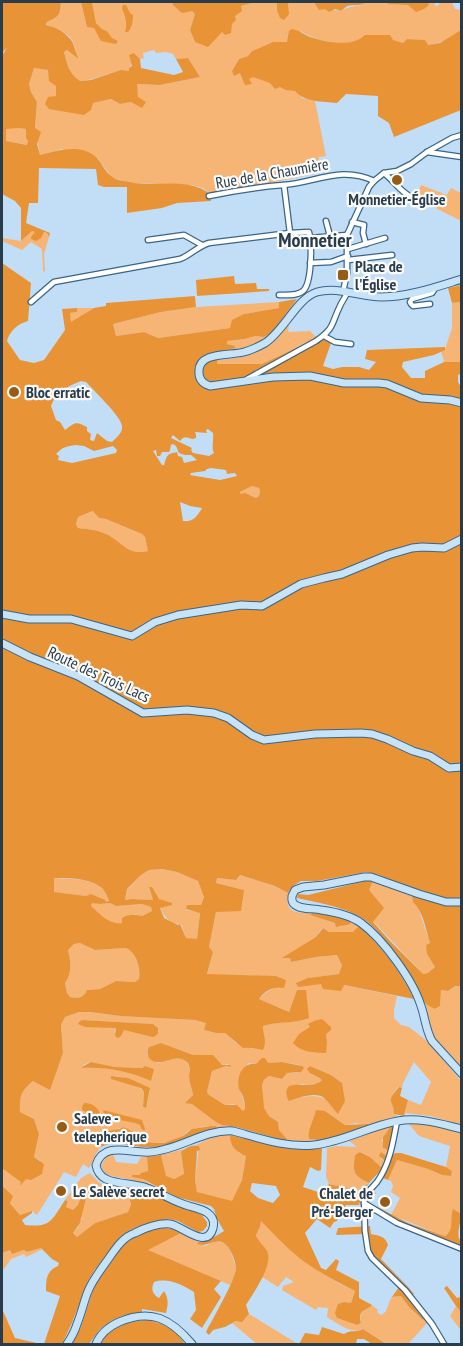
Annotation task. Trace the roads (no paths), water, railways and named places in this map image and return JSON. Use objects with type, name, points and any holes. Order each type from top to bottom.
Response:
[{"type":"street","points":[[242,382],[324,336],[335,322],[345,292],[348,258],[347,235],[374,181],[384,173],[397,171],[452,138],[462,135]]},
{"type":"street","points":[[427,152],[462,157]]},
{"type":"street","points":[[384,173],[406,195],[413,198]]},
{"type":"street","name":"Rue de la Chaumière","points":[[209,196],[338,174],[364,176],[374,181]]},
{"type":"street","points":[[284,185],[290,232]]},
{"type":"street","points":[[326,221],[330,236]]},
{"type":"street","points":[[352,222],[364,225],[363,233],[366,244]]},
{"type":"street","points":[[31,302],[54,282],[180,259],[202,245],[307,231],[310,238],[310,263],[305,290],[299,294],[279,295]]},
{"type":"street","points":[[148,240],[184,235],[202,245]]},
{"type":"street","points":[[310,238],[347,235]]},
{"type":"street","points":[[348,249],[385,238]]},
{"type":"street","points":[[310,263],[392,255]]},
{"type":"street","points":[[462,279],[405,295],[383,297],[345,292],[315,292],[305,299],[278,332],[262,344],[244,352],[210,357],[199,367],[200,378],[207,385],[216,386],[273,377],[310,376],[345,383],[379,382],[421,398],[462,403]]},
{"type":"street","points":[[430,304],[413,306],[410,302],[412,299],[432,293],[436,287]]},
{"type":"street","points":[[324,336],[334,342],[351,344]]},
{"type":"street","name":"Route des Trois Lacs","points":[[2,614],[28,619],[71,619],[132,636],[155,622],[178,615],[264,605],[301,584],[342,574],[387,555],[412,548],[444,548],[462,538]]},
{"type":"street","name":"Route des Trois Lacs","points":[[2,643],[78,676],[140,712],[187,710],[214,713],[228,718],[252,735],[266,740],[315,734],[368,733],[430,756],[450,768],[462,767]]},
{"type":"street","points":[[462,902],[446,902],[371,877],[303,887],[295,890],[292,896],[297,906],[345,915],[359,922],[373,935],[392,956],[414,989],[421,1005],[429,1037],[462,1074]]},
{"type":"street","points":[[67,1344],[76,1327],[92,1282],[115,1249],[127,1237],[162,1224],[175,1225],[200,1237],[209,1234],[213,1228],[213,1220],[205,1211],[136,1184],[103,1177],[96,1165],[104,1152],[112,1149],[139,1152],[162,1150],[211,1133],[226,1131],[289,1145],[315,1145],[397,1121],[416,1120],[462,1129]]},
{"type":"street","points":[[397,1121],[385,1168],[377,1182],[365,1194],[365,1231],[368,1251],[372,1258],[405,1290],[432,1324],[444,1344]]},
{"type":"street","points":[[364,1203],[393,1221],[462,1248]]},
{"type":"street","points":[[96,1344],[103,1332],[112,1325],[142,1316],[157,1317],[168,1322],[192,1344]]},
{"type":"place","name":"Monnetier-Église","points":[[397,180]]},
{"type":"place","name":"Place de l'Église","points":[[343,275]]},
{"type":"place","name":"Bloc erratic","points":[[14,392]]},
{"type":"place","name":"Saleve - telepherique","points":[[62,1127]]},
{"type":"place","name":"Le Salève secret","points":[[61,1191]]},
{"type":"place","name":"Chalet de Pré-Berger","points":[[385,1202]]},
{"type":"district","name":"Monnetier","points":[[315,240]]}]
